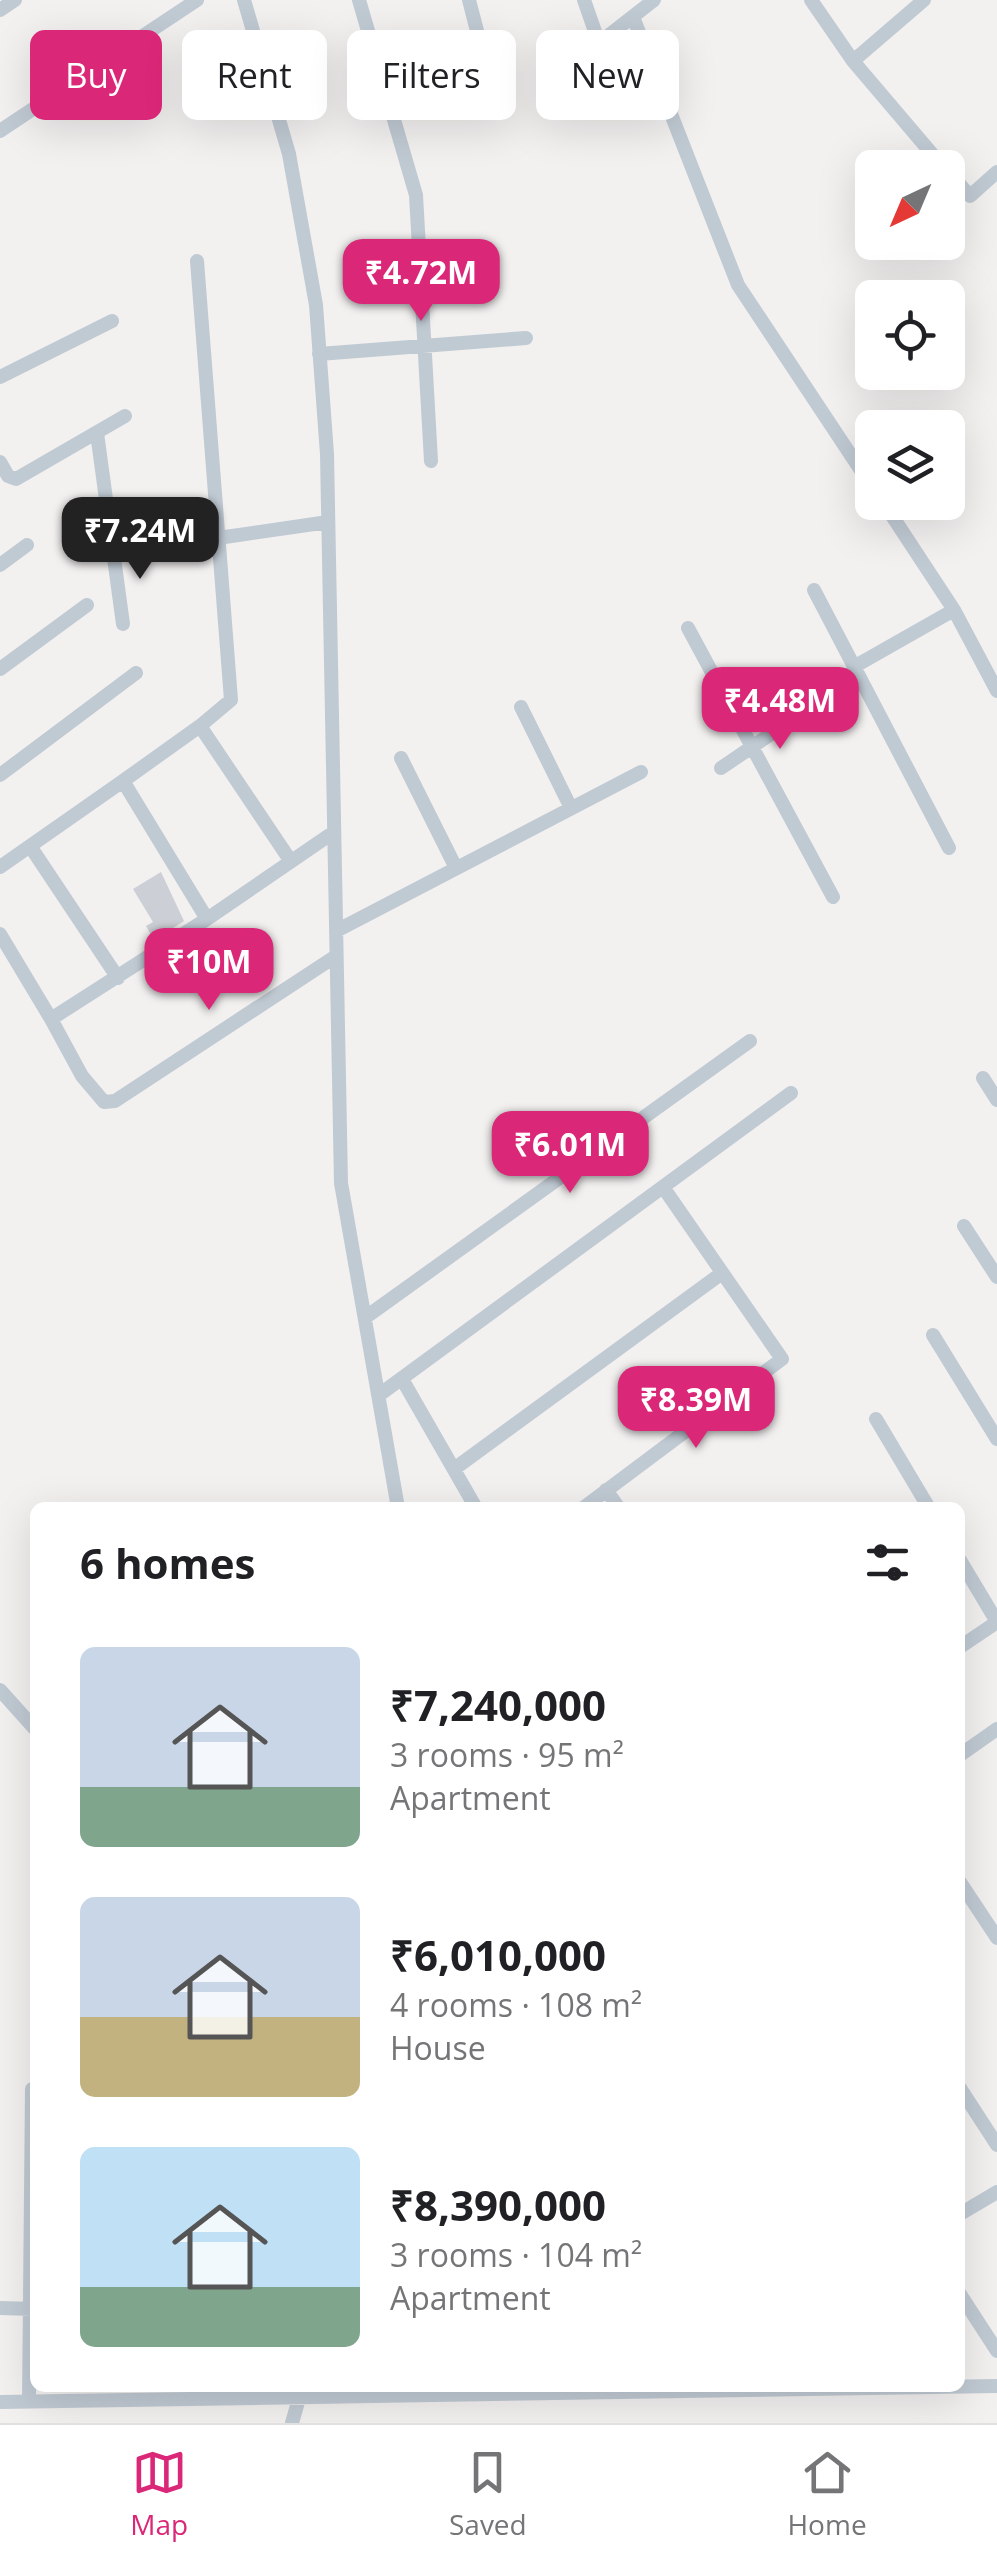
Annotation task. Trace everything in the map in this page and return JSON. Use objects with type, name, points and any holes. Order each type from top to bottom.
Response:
[{"type":"street","points":[[0,10],[15,0]]},
{"type":"street","points":[[0,131],[196,0]]},
{"type":"street","points":[[244,0],[289,154],[316,306],[328,522],[341,1183],[397,1502]]},
{"type":"street","points":[[359,0],[416,195],[431,461]]},
{"type":"street","points":[[469,0],[477,30]]},
{"type":"street","points":[[584,0],[599,43],[654,0]]},
{"type":"street","points":[[810,0],[853,61],[930,150]]},
{"type":"street","points":[[853,61],[924,0]]},
{"type":"street","points":[[633,16],[738,285],[855,461]]},
{"type":"street","points":[[965,190],[970,196],[997,172]]},
{"type":"street","points":[[0,866],[200,726],[231,700],[197,261]]},
{"type":"street","points":[[0,377],[112,320]]},
{"type":"street","points":[[320,354],[526,338]]},
{"type":"street","points":[[0,462],[8,476],[16,479],[124,416]]},
{"type":"street","points":[[97,433],[123,624]]},
{"type":"street","points":[[895,520],[954,610],[997,690]]},
{"type":"street","points":[[114,545],[218,538],[328,522]]},
{"type":"street","points":[[0,565],[27,544]]},
{"type":"street","points":[[814,590],[949,848]]},
{"type":"street","points":[[0,669],[86,605]]},
{"type":"street","points":[[721,768],[843,685],[855,668],[954,610]]},
{"type":"street","points":[[688,628],[833,897]]},
{"type":"street","points":[[0,775],[136,674]]},
{"type":"street","points":[[520,707],[571,808]]},
{"type":"street","points":[[200,726],[290,860]]},
{"type":"street","points":[[402,758],[456,868]]},
{"type":"street","points":[[336,931],[641,772]]},
{"type":"street","points":[[123,780],[207,918]]},
{"type":"street","points":[[51,1019],[334,832]]},
{"type":"street","points":[[30,846],[118,978]]},
{"type":"street","points":[[0,934],[96,1096],[104,1102],[115,1101],[336,956]]},
{"type":"street","points":[[366,1316],[750,1041]]},
{"type":"street","points":[[983,1078],[997,1100]]},
{"type":"street","points":[[379,1395],[791,1093]]},
{"type":"street","points":[[591,1502],[782,1359],[663,1187]]},
{"type":"street","points":[[964,1226],[997,1277]]},
{"type":"street","points":[[454,1468],[722,1274]]},
{"type":"street","points":[[933,1335],[997,1439]]},
{"type":"street","points":[[402,1379],[473,1502]]},
{"type":"street","points":[[876,1419],[925,1502]]},
{"type":"street","points":[[606,1490],[615,1502]]},
{"type":"street","points":[[965,1568],[997,1622],[965,1644]]},
{"type":"street","points":[[0,1690],[30,1723]]},
{"type":"street","points":[[965,1751],[997,1729]]},
{"type":"street","points":[[965,1890],[997,1938]]},
{"type":"street","points":[[965,2096],[997,2144]]},
{"type":"street","points":[[965,2211],[997,2192]]},
{"type":"street","points":[[965,2302],[997,2351]]},
{"type":"street","points":[[0,2308],[30,2309]]},
{"type":"street","points":[[28,2402],[30,2356]]},
{"type":"street","points":[[965,2387],[997,2386]]},
{"type":"street","points":[[0,2402],[302,2392],[292,2423]]},
{"type":"building","points":[[161,872],[184,921],[154,940],[146,926],[153,922],[133,889]]}]
